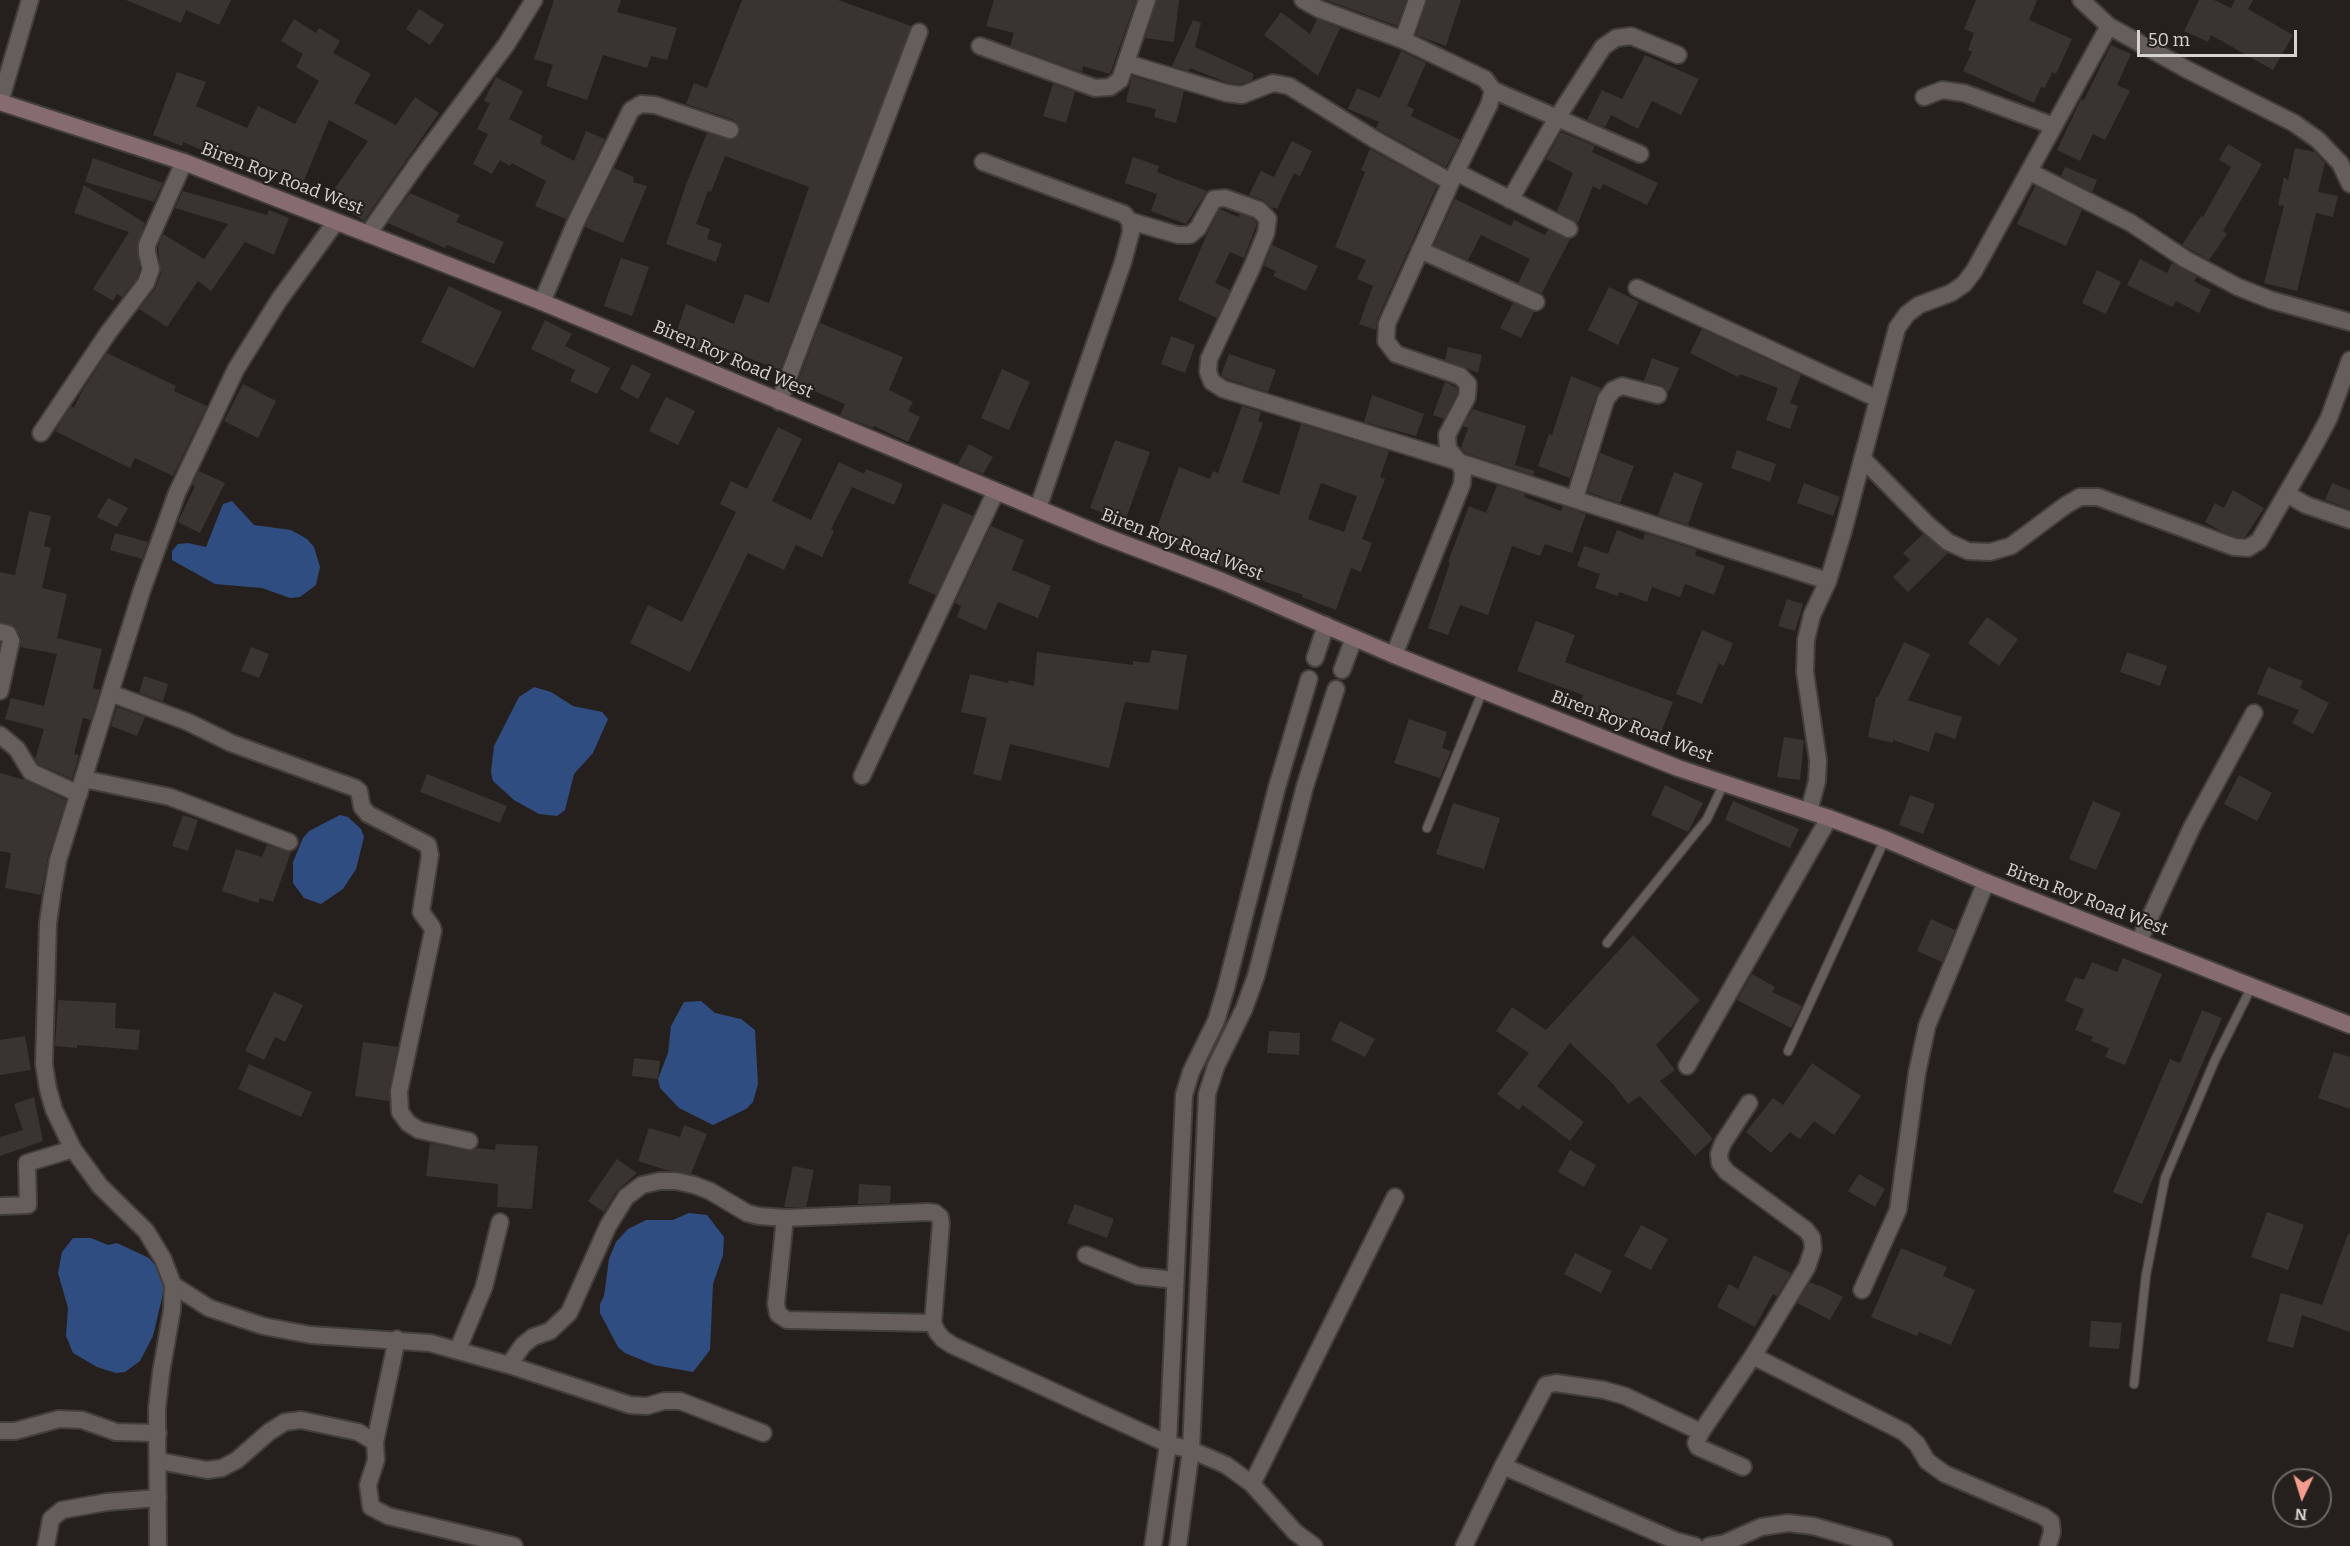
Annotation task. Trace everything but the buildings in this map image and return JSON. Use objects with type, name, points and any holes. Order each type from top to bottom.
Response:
[{"type":"main road","name":"Biren Roy Road West","points":[[0,102],[184,162],[335,223],[542,302],[1104,536],[1222,581],[1394,655],[1678,768],[1809,811],[1885,839],[1986,882],[2350,1025]]},
{"type":"street","points":[[0,102],[30,0]]},
{"type":"street","points":[[368,234],[506,45],[534,0]]},
{"type":"street","points":[[980,46],[1095,88],[1110,87],[1119,80],[1147,0]]},
{"type":"street","points":[[1302,0],[1319,9],[1403,40],[1485,79],[1493,90],[1640,154]]},
{"type":"street","points":[[1403,40],[1417,0]]},
{"type":"street","points":[[2081,0],[2109,26],[2186,69],[2295,123],[2318,140],[2340,163],[2350,183]]},
{"type":"street","points":[[1809,811],[1817,782],[1818,760],[1805,672],[1806,640],[1812,615],[1828,581],[1897,328],[1907,314],[1919,304],[1951,292],[1964,284],[1974,271],[2109,26]]},
{"type":"street","points":[[779,402],[919,32]]},
{"type":"street","points":[[1510,200],[1557,118],[1603,47],[1616,38],[1631,36],[1678,55]]},
{"type":"street","points":[[1126,63],[1234,94],[1242,95],[1273,83],[1289,86],[1374,139],[1569,229]]},
{"type":"street","points":[[1394,655],[1462,484],[1463,472],[1459,462],[1448,449],[1447,435],[1467,396],[1468,384],[1460,376],[1396,354],[1386,341],[1387,324],[1454,177],[1490,105],[1493,90]]},
{"type":"street","points":[[1924,97],[1942,90],[1964,93],[2054,126]]},
{"type":"street","points":[[542,302],[575,224],[631,110],[641,104],[655,105],[730,130]]},
{"type":"street","points":[[41,433],[108,333],[146,283],[151,269],[147,245],[184,162]]},
{"type":"street","points":[[983,162],[1124,214],[1130,221],[1178,235],[1190,235],[1198,228],[1214,199],[1225,198],[1259,210],[1268,219],[1266,232],[1209,359],[1208,372],[1212,382],[1223,389],[1575,498],[1703,542],[1828,581]]},
{"type":"street","points":[[2030,172],[2131,223],[2185,259],[2238,287],[2271,300],[2350,322]]},
{"type":"street","points":[[1038,508],[1123,262],[1131,232],[1130,221]]},
{"type":"street","points":[[158,1546],[159,1396],[172,1310],[173,1285],[163,1259],[146,1231],[100,1186],[73,1149],[54,1110],[48,1089],[45,1064],[49,914],[58,860],[142,590],[177,493],[236,369],[279,300],[335,223]]},
{"type":"street","points":[[1420,250],[1536,302]]},
{"type":"street","points":[[1637,288],[1878,399]]},
{"type":"street","points":[[1863,459],[1926,523],[1948,542],[1968,551],[1990,552],[2011,546],[2080,497],[2098,497],[2234,547],[2248,548],[2259,541],[2288,494],[2329,418],[2350,360]]},
{"type":"street","points":[[1575,498],[1606,399],[1612,390],[1622,386],[1658,395]]},
{"type":"street","points":[[862,776],[996,491]]},
{"type":"street","points":[[2288,494],[2306,505],[2350,520]]},
{"type":"street","points":[[1315,658],[1326,625]]},
{"type":"street","points":[[0,632],[8,634],[11,641],[0,691]]},
{"type":"street","points":[[1342,670],[1354,638]]},
{"type":"street","points":[[1153,1546],[1168,1444],[1184,1095],[1191,1072],[1216,1021],[1229,979],[1277,787],[1309,679]]},
{"type":"street","points":[[1178,1546],[1191,1450],[1208,1094],[1216,1066],[1244,1009],[1256,976],[1305,786],[1336,689]]},
{"type":"street","points":[[110,693],[188,722],[231,743],[355,788],[360,791],[364,811],[428,845],[430,855],[421,912],[433,931],[399,1091],[400,1112],[408,1123],[418,1130],[469,1141]]},
{"type":"street","points":[[2139,941],[2192,827],[2254,713]]},
{"type":"street","points":[[0,735],[17,749],[31,772],[81,786],[170,797],[289,842]]},
{"type":"street","points":[[1687,1066],[1829,818]]},
{"type":"street","points":[[1862,1290],[1898,1210],[1919,1062],[1933,1005],[1986,882]]},
{"type":"street","points":[[1743,1467],[1698,1447],[1696,1443],[1808,1267],[1813,1249],[1812,1238],[1806,1230],[1727,1172],[1720,1162],[1719,1154],[1723,1143],[1749,1103]]},
{"type":"street","points":[[0,1206],[28,1205],[27,1163],[73,1149]]},
{"type":"street","points":[[509,1365],[523,1345],[534,1337],[550,1331],[569,1313],[608,1226],[626,1197],[642,1185],[660,1181],[676,1181],[694,1185],[710,1191],[747,1213],[785,1218],[935,1213],[940,1217],[941,1223],[933,1323],[937,1332],[952,1345],[1168,1444],[1191,1450],[1226,1465],[1252,1484],[1295,1532],[1314,1546]]},
{"type":"street","points":[[1252,1484],[1395,1197]]},
{"type":"street","points":[[785,1218],[776,1304],[778,1314],[787,1320],[933,1323]]},
{"type":"street","points":[[458,1349],[484,1287],[500,1222]]},
{"type":"street","points":[[1086,1255],[1138,1276],[1175,1280]]},
{"type":"street","points":[[173,1285],[209,1308],[263,1326],[311,1335],[430,1343],[458,1349],[630,1405],[647,1406],[664,1401],[680,1401],[763,1433]]},
{"type":"street","points":[[397,1339],[375,1442],[376,1460],[368,1485],[371,1507],[388,1516],[514,1546]]},
{"type":"street","points":[[1753,1356],[1904,1432],[1917,1444],[1927,1461],[1945,1474],[2043,1516],[2051,1522],[2052,1532],[2048,1546]]},
{"type":"street","points":[[1464,1546],[1546,1385],[1556,1383],[1604,1390],[1625,1396],[1701,1432]]},
{"type":"street","points":[[0,1431],[15,1431],[59,1419],[82,1420],[116,1432],[158,1433]]},
{"type":"street","points":[[159,1461],[207,1470],[222,1468],[237,1460],[269,1431],[285,1422],[301,1420],[358,1432],[375,1442]]},
{"type":"street","points":[[1503,1466],[1676,1541],[1695,1546]]},
{"type":"street","points":[[46,1546],[51,1519],[62,1510],[107,1502],[158,1498]]},
{"type":"street","points":[[1709,1546],[1725,1543],[1761,1527],[1788,1523],[1813,1526],[1884,1546]]},
{"type":"lane","points":[[1427,828],[1483,690]]},
{"type":"lane","points":[[1607,943],[1707,819],[1724,783]]},
{"type":"lane","points":[[1788,1050],[1885,839]]},
{"type":"lane","points":[[2134,1384],[2146,1275],[2165,1178],[2215,1060],[2252,986]]},
{"type":"water","points":[[232,501],[254,525],[291,530],[307,539],[314,547],[320,567],[316,585],[300,597],[290,598],[262,588],[215,584],[172,560],[172,551],[178,544],[188,543],[206,547],[223,504]]},
{"type":"water","points":[[534,687],[551,692],[573,706],[602,712],[608,719],[593,753],[574,774],[565,810],[557,816],[539,814],[514,800],[493,781],[491,772],[494,746],[519,697]]},
{"type":"water","points":[[340,815],[348,817],[361,829],[364,837],[356,869],[343,889],[321,904],[304,898],[293,883],[293,862],[303,838],[309,831]]},
{"type":"water","points":[[701,1001],[715,1013],[741,1019],[755,1030],[758,1084],[753,1102],[746,1109],[713,1125],[679,1108],[660,1088],[658,1079],[668,1053],[671,1026],[684,1002]]},
{"type":"water","points":[[689,1213],[707,1215],[724,1237],[723,1255],[713,1284],[710,1350],[693,1372],[654,1365],[625,1353],[618,1347],[600,1313],[609,1259],[616,1242],[628,1229],[646,1220],[673,1220]]},
{"type":"water","points":[[73,1238],[91,1238],[108,1245],[117,1243],[149,1258],[161,1272],[164,1289],[153,1336],[140,1361],[125,1372],[116,1373],[97,1367],[73,1353],[66,1336],[68,1308],[58,1273],[62,1252]]}]
